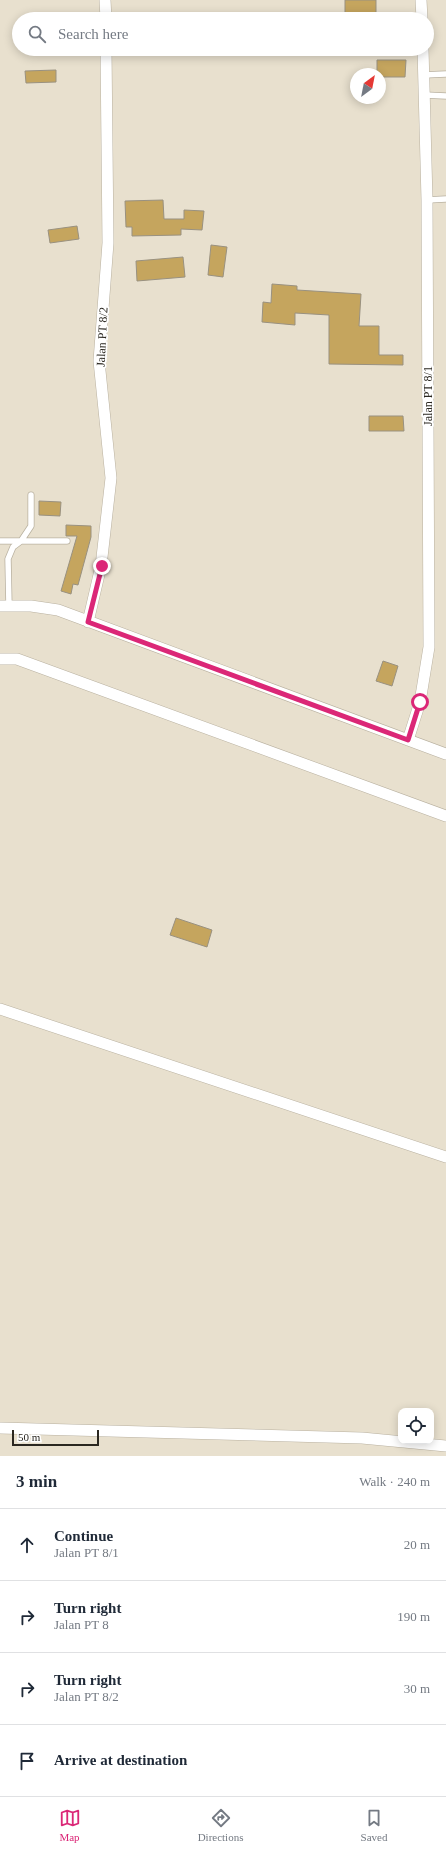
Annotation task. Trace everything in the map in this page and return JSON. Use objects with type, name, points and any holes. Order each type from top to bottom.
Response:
[{"type":"street","points":[[106,0],[106,12]]},
{"type":"street","points":[[421,0],[422,12]]},
{"type":"street","name":"Jalan PT 8/2","points":[[88,622],[102,566],[111,478],[100,362],[108,243],[106,56]]},
{"type":"street","name":"Jalan PT 8/1","points":[[408,740],[420,702],[429,647],[427,200],[423,56]]},
{"type":"street","points":[[5,606],[31,606],[58,610],[446,754]]},
{"type":"street","points":[[0,659],[17,659],[446,816]]},
{"type":"street","points":[[0,1009],[446,1157]]},
{"type":"street","points":[[0,1428],[362,1438],[446,1446]]},
{"type":"lane","points":[[423,75],[446,74]]},
{"type":"lane","points":[[424,95],[446,96]]},
{"type":"lane","points":[[427,200],[446,200]]},
{"type":"lane","points":[[5,606],[8,559],[13,547],[21,541],[31,526],[31,495]]},
{"type":"lane","points":[[0,541],[67,541]]},
{"type":"building","points":[[345,0],[376,0],[376,12],[345,12]]},
{"type":"building","points":[[377,60],[406,60],[405,77],[386,77],[386,68],[377,68]]},
{"type":"building","points":[[56,70],[56,82],[26,83],[25,71]]},
{"type":"building","points":[[163,200],[164,219],[184,219],[184,210],[204,211],[202,230],[181,229],[181,235],[132,236],[132,227],[126,227],[125,201]]},
{"type":"building","points":[[77,226],[79,239],[50,243],[48,230]]},
{"type":"building","points":[[211,245],[227,247],[223,277],[208,275]]},
{"type":"building","points":[[183,257],[185,277],[137,281],[136,261]]},
{"type":"building","points":[[272,284],[297,286],[297,290],[361,294],[359,326],[379,326],[379,355],[403,355],[403,365],[329,364],[329,315],[295,313],[295,325],[262,322],[263,302],[271,303]]},
{"type":"building","points":[[369,416],[403,416],[404,431],[369,431]]},
{"type":"building","points":[[39,501],[61,502],[60,516],[39,515]]},
{"type":"building","points":[[66,525],[91,526],[91,537],[78,585],[73,584],[71,594],[61,591],[77,536],[66,536]]},
{"type":"building","points":[[383,661],[398,666],[392,686],[376,681]]},
{"type":"building","points":[[176,918],[212,930],[207,947],[170,935]]},
{"type":"route","points":[[102,566],[88,622],[408,740],[420,702]]}]
